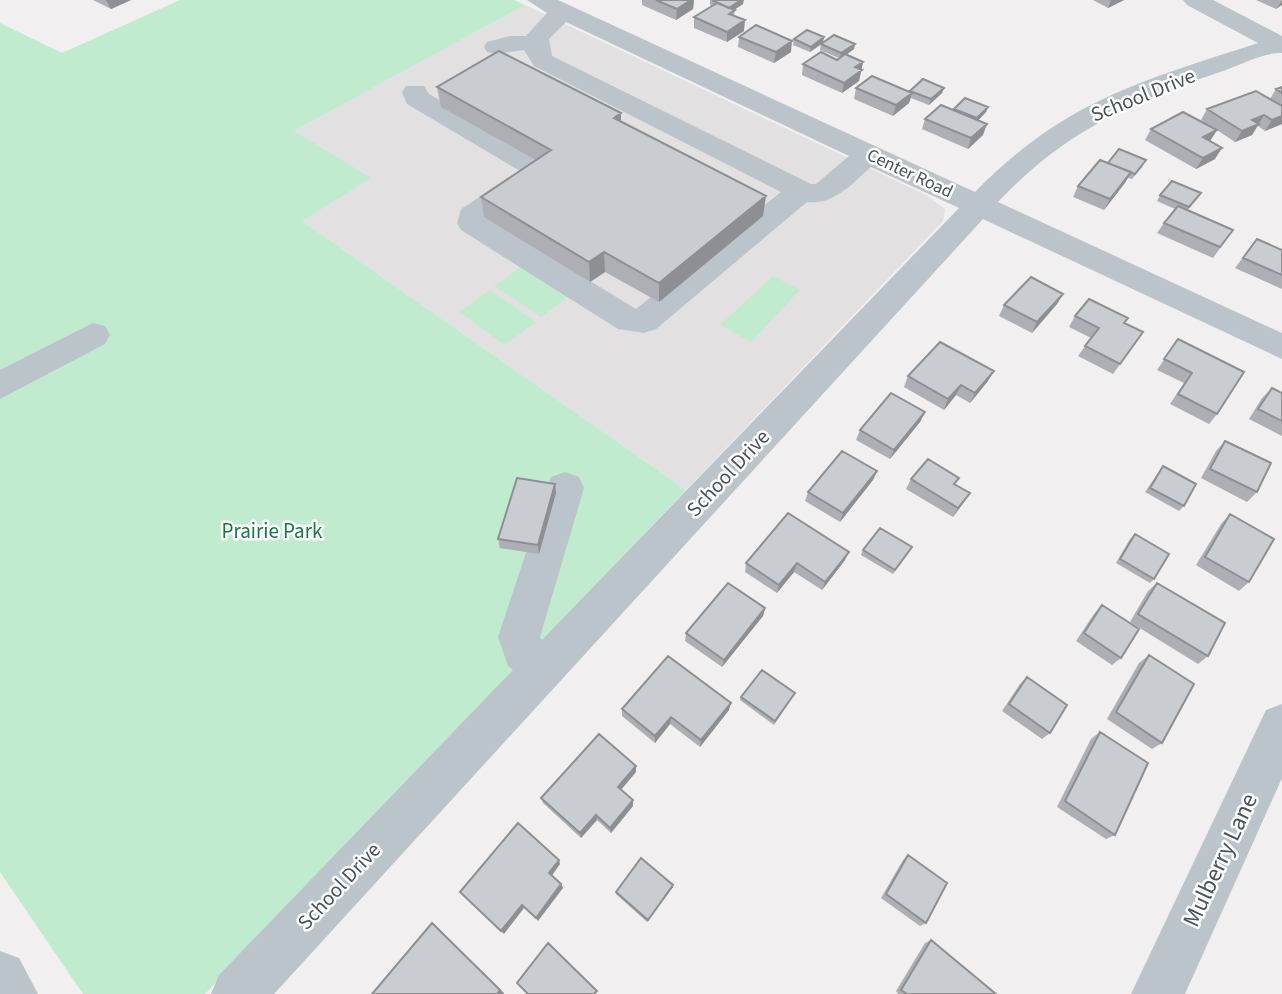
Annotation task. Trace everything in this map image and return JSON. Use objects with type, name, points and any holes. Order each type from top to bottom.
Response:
[{"type":"street","name":"Center Road","points":[[539,0],[1282,347]]},
{"type":"street","points":[[1195,0],[1281,44]]},
{"type":"street","points":[[565,12],[544,24],[537,43],[538,56],[552,66],[801,191],[819,194],[826,191],[869,154]]},
{"type":"street","points":[[496,47],[510,43],[537,43]]},
{"type":"street","name":"School Drive","points":[[237,994],[979,205],[1034,152],[1063,130],[1131,96],[1281,44]]},
{"type":"street","points":[[415,92],[416,98],[538,169],[531,177],[472,216],[472,223],[630,321],[644,321],[651,316],[801,191]]},
{"type":"street","points":[[0,386],[93,335]]},
{"type":"street","points":[[544,668],[523,652],[519,637],[565,488]]},
{"type":"street","name":"Mulberry Lane","points":[[1158,994],[1276,757]]},
{"type":"street","points":[[0,977],[11,994]]},
{"type":"shaded area","points":[[525,5],[926,195],[945,209],[943,221],[686,490],[302,221],[294,131]]},
{"type":"green space","name":"Prairie Park","points":[[180,0],[514,0],[525,5],[294,131],[371,178],[302,221],[686,490],[205,994],[83,994],[0,872],[0,23],[62,53]]},
{"type":"green space","points":[[527,263],[574,292],[541,317],[494,286]]},
{"type":"green space","points":[[773,276],[800,290],[751,342],[720,325]]},
{"type":"green space","points":[[490,290],[536,322],[505,345],[459,312]]},
{"type":"building","points":[[656,0],[691,0],[677,9]]},
{"type":"building","points":[[712,0],[741,0],[729,8]]},
{"type":"building","points":[[717,3],[735,10],[729,14],[745,20],[727,32],[694,17]]},
{"type":"building","points":[[756,25],[792,41],[776,52],[739,37]]},
{"type":"building","points":[[807,30],[824,37],[811,47],[794,39]]},
{"type":"building","points":[[834,35],[855,44],[841,53],[821,44]]},
{"type":"building","points":[[499,51],[621,113],[614,118],[766,196],[659,283],[604,252],[589,262],[481,197],[551,150],[437,87]]},
{"type":"building","points":[[821,52],[837,60],[845,54],[863,62],[855,67],[862,70],[844,83],[803,64]]},
{"type":"building","points":[[872,76],[912,93],[896,105],[856,88]]},
{"type":"building","points":[[923,79],[944,88],[931,99],[910,91]]},
{"type":"building","points":[[1256,91],[1282,106],[1282,116],[1272,120],[1264,115],[1252,120],[1259,124],[1242,131],[1207,109]]},
{"type":"building","points":[[965,98],[988,107],[977,118],[954,109]]},
{"type":"building","points":[[941,105],[987,124],[971,138],[925,119]]},
{"type":"building","points":[[1183,112],[1217,130],[1203,137],[1222,148],[1203,158],[1151,129]]},
{"type":"building","points":[[1119,149],[1146,160],[1135,174],[1108,163]]},
{"type":"building","points":[[1100,160],[1131,172],[1110,199],[1078,186]]},
{"type":"building","points":[[1172,181],[1201,193],[1189,207],[1160,195]]},
{"type":"building","points":[[1178,206],[1233,230],[1220,247],[1164,223]]},
{"type":"building","points":[[1257,239],[1282,250],[1282,275],[1243,258]]},
{"type":"building","points":[[1031,277],[1063,294],[1037,322],[1004,305]]},
{"type":"building","points":[[1089,299],[1128,318],[1124,323],[1143,332],[1120,364],[1085,346],[1099,328],[1075,316]]},
{"type":"building","points":[[1178,339],[1244,372],[1217,414],[1178,394],[1192,373],[1164,359]]},
{"type":"building","points":[[940,342],[994,371],[975,393],[961,385],[948,399],[908,376]]},
{"type":"building","points":[[1272,388],[1282,393],[1282,421],[1258,409]]},
{"type":"building","points":[[891,393],[925,412],[894,450],[860,430]]},
{"type":"building","points":[[1225,441],[1271,463],[1257,492],[1210,469]]},
{"type":"building","points":[[842,451],[877,471],[843,513],[808,492]]},
{"type":"building","points":[[928,459],[959,478],[954,484],[970,493],[958,508],[911,479]]},
{"type":"building","points":[[1163,466],[1196,484],[1184,506],[1150,488]]},
{"type":"building","points":[[517,478],[555,484],[538,545],[498,539]]},
{"type":"building","points":[[788,513],[849,552],[825,582],[797,563],[779,585],[746,563]]},
{"type":"building","points":[[1230,514],[1274,539],[1249,582],[1205,557]]},
{"type":"building","points":[[880,528],[912,547],[895,570],[863,550]]},
{"type":"building","points":[[1135,534],[1169,554],[1154,579],[1120,559]]},
{"type":"building","points":[[728,583],[765,608],[724,660],[686,633]]},
{"type":"building","points":[[1157,583],[1225,623],[1208,656],[1138,614]]},
{"type":"building","points":[[1102,605],[1139,629],[1121,658],[1084,633]]},
{"type":"building","points":[[1149,655],[1194,684],[1162,743],[1116,712]]},
{"type":"building","points":[[668,656],[731,703],[701,740],[671,717],[655,736],[622,709]]},
{"type":"building","points":[[762,670],[795,693],[775,721],[741,697]]},
{"type":"building","points":[[1027,677],[1067,705],[1050,733],[1009,704]]},
{"type":"building","points":[[1100,732],[1148,763],[1115,835],[1065,801]]},
{"type":"building","points":[[599,734],[636,766],[618,787],[633,800],[610,828],[596,815],[580,833],[541,798]]},
{"type":"building","points":[[518,823],[559,860],[549,873],[561,884],[536,918],[522,905],[501,931],[460,892]]},
{"type":"building","points":[[908,855],[947,883],[926,923],[886,894]]},
{"type":"building","points":[[641,858],[673,885],[648,920],[616,892]]},
{"type":"building","points":[[432,923],[500,990],[497,994],[372,994]]},
{"type":"building","points":[[931,940],[996,994],[907,994],[901,990]]},
{"type":"building","points":[[548,943],[597,991],[594,994],[528,994],[517,983]]}]
